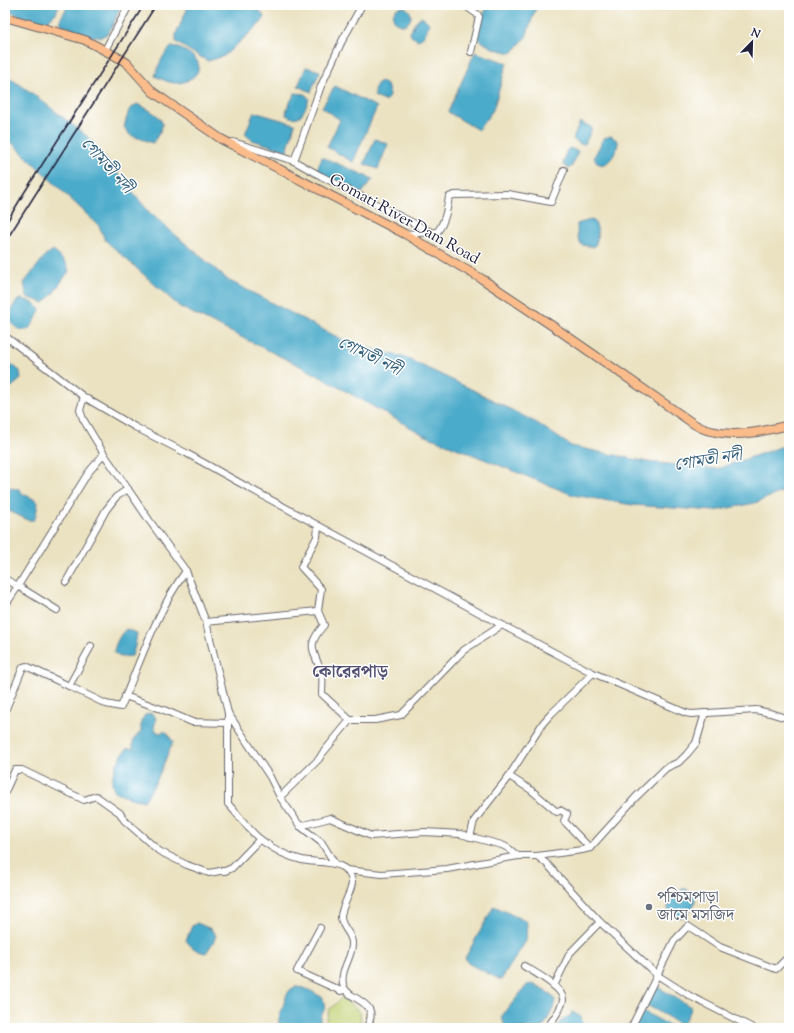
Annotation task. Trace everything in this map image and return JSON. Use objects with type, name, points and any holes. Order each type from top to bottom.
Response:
[{"type":"main road","name":"Gomati River Dam Road","points":[[5,17],[85,40],[105,50],[127,64],[153,92],[221,139],[405,234],[482,279],[694,424],[711,431],[731,434],[752,433],[789,425]]},
{"type":"street","points":[[105,50],[127,9],[124,5]]},
{"type":"street","points":[[294,161],[321,86],[342,40],[362,5]]},
{"type":"street","points":[[464,5],[479,17],[471,52]]},
{"type":"street","points":[[221,139],[294,161],[432,233]]},
{"type":"street","points":[[405,234],[437,232],[440,229],[445,217],[449,197],[451,195],[508,194],[551,202],[564,170]]},
{"type":"street","points":[[5,336],[84,397],[135,427],[186,453],[502,625],[593,672],[686,713],[756,710],[770,712],[789,719]]},
{"type":"street","points":[[84,397],[80,410],[83,419],[104,454],[186,571],[206,622],[228,713],[228,804],[260,839],[274,848],[301,860],[335,864],[346,870],[382,874],[447,869],[518,856],[537,856],[590,848],[636,797],[666,768],[679,762],[688,754],[696,744],[705,713]]},
{"type":"street","points":[[5,606],[88,473],[104,454]]},
{"type":"street","points":[[66,582],[106,510],[116,497],[128,489]]},
{"type":"street","points":[[318,526],[316,537],[301,567],[321,589],[318,611],[324,625],[315,635],[312,645],[322,676],[322,694],[350,720],[375,720],[402,715],[464,650],[502,625]]},
{"type":"street","points":[[5,711],[23,668],[26,666],[106,704],[121,707],[149,640],[174,587],[186,571]]},
{"type":"street","points":[[5,578],[57,610]]},
{"type":"street","points":[[206,622],[318,611]]},
{"type":"street","points":[[69,686],[91,646]]},
{"type":"street","points":[[470,837],[474,821],[509,776],[544,723],[593,672]]},
{"type":"street","points":[[125,696],[192,722],[228,723]]},
{"type":"street","points":[[228,713],[270,777],[280,797],[300,826],[322,843],[335,864]]},
{"type":"street","points":[[280,797],[319,759],[350,720]]},
{"type":"street","points":[[5,792],[15,770],[22,770],[84,800],[96,796],[120,813],[124,820],[159,851],[187,865],[209,873],[225,872],[232,868],[260,839]]},
{"type":"street","points":[[509,776],[531,790],[557,812],[560,810],[564,811],[567,814],[564,821],[590,848]]},
{"type":"street","points":[[300,826],[330,818],[371,836],[424,832],[443,833],[470,837],[502,845],[518,856]]},
{"type":"street","points":[[537,856],[600,922],[657,975],[690,996],[753,1028]]},
{"type":"street","points":[[344,990],[342,981],[345,967],[352,951],[352,937],[346,929],[341,917],[352,881],[346,870]]},
{"type":"street","points":[[554,986],[570,953],[600,922]]},
{"type":"street","points":[[631,1028],[674,941],[688,926],[720,947],[776,970],[787,958],[789,959]]},
{"type":"street","points":[[320,928],[297,971],[341,991],[344,990],[368,1007],[370,1012],[370,1021],[366,1028]]},
{"type":"street","points":[[524,966],[562,993],[563,1001],[547,1028]]},
{"type":"green space","points":[[342,997],[360,1012],[361,1022],[357,1028],[324,1028],[329,1010]]},
{"type":"water","points":[[5,5],[59,5],[56,13],[46,22],[17,15],[7,9]]},
{"type":"water","points":[[68,5],[118,5],[119,10],[112,27],[107,34],[101,37],[91,36],[62,25],[60,20]]},
{"type":"water","points":[[189,5],[254,5],[264,16],[262,22],[224,56],[208,61],[176,42],[176,34]]},
{"type":"water","points":[[488,5],[537,5],[526,37],[512,53],[493,48],[476,36]]},
{"type":"water","points":[[398,7],[406,7],[411,12],[409,23],[406,25],[398,25],[393,20],[393,12]]},
{"type":"water","points":[[420,17],[424,18],[429,23],[425,33],[418,40],[411,36],[410,33],[415,22]]},
{"type":"water","points":[[173,46],[190,54],[198,63],[199,68],[194,76],[181,83],[165,81],[155,76],[164,55]]},
{"type":"water","points":[[475,52],[507,63],[493,110],[478,130],[448,112]]},
{"type":"water","points":[[306,67],[320,71],[311,92],[298,86]]},
{"type":"water","name":"গোমতী নদী","points":[[5,75],[32,93],[89,138],[149,212],[228,280],[343,340],[406,358],[471,389],[537,423],[571,446],[648,462],[717,469],[789,444],[789,489],[755,503],[714,511],[633,505],[573,495],[424,435],[308,370],[180,307],[105,240],[99,226],[12,143],[5,139]]},
{"type":"water","points":[[380,81],[387,85],[388,89],[389,96],[385,101],[375,97],[374,89]]},
{"type":"water","points":[[335,86],[377,107],[353,162],[327,147],[340,120],[322,107]]},
{"type":"water","points":[[295,93],[304,94],[309,99],[299,117],[295,118],[286,115],[287,108]]},
{"type":"water","points":[[137,104],[153,112],[162,122],[161,130],[153,143],[130,135],[124,127],[129,110]]},
{"type":"water","points":[[254,112],[295,124],[287,151],[252,140],[245,134]]},
{"type":"water","points":[[580,122],[592,128],[585,144],[580,144],[573,139]]},
{"type":"water","points":[[611,136],[618,141],[616,151],[605,164],[597,163],[594,157],[604,138]]},
{"type":"water","points":[[375,139],[388,144],[378,169],[364,164]]},
{"type":"water","points":[[569,148],[578,151],[572,166],[569,169],[563,164],[566,152]]},
{"type":"water","points":[[322,157],[373,179],[362,193],[316,172]]},
{"type":"water","points":[[590,220],[594,221],[598,231],[597,241],[594,247],[582,245],[578,236],[577,224]]},
{"type":"water","points":[[53,250],[66,263],[69,271],[52,295],[44,303],[27,297],[24,283],[45,256]]},
{"type":"water","points":[[19,299],[31,302],[40,310],[33,324],[26,330],[22,330],[13,325],[10,317],[13,306]]},
{"type":"water","points":[[5,359],[20,371],[21,379],[8,390],[5,390]]},
{"type":"water","points":[[10,488],[19,489],[23,494],[36,500],[38,503],[34,520],[28,520],[5,509],[5,491]]},
{"type":"water","points":[[126,629],[137,633],[135,646],[132,656],[120,657],[114,653],[114,650],[120,637]]},
{"type":"water","points":[[150,713],[155,717],[156,721],[154,727],[157,732],[161,733],[163,731],[167,733],[173,742],[156,782],[144,801],[131,798],[115,791],[112,778],[119,759],[128,748],[133,749],[135,737],[141,731],[141,721],[145,715]]},
{"type":"water","points":[[682,889],[686,889],[694,895],[695,901],[693,907],[684,917],[678,918],[669,912],[668,908],[673,898]]},
{"type":"water","points":[[494,906],[527,922],[526,941],[501,980],[469,964],[465,958]]},
{"type":"water","points":[[197,923],[211,929],[216,935],[206,953],[194,949],[186,940],[192,926]]},
{"type":"water","points":[[533,984],[552,995],[555,1000],[553,1009],[543,1028],[506,1028],[501,1017],[527,985]]},
{"type":"water","points":[[656,986],[691,1007],[690,1012],[682,1025],[645,1004],[652,987]]},
{"type":"water","points":[[296,987],[307,989],[323,998],[325,1008],[321,1016],[320,1025],[317,1028],[279,1028],[279,1018],[287,994],[291,989]]},
{"type":"water","points":[[641,1010],[674,1028],[632,1028]]},
{"type":"water","points":[[572,1012],[581,1017],[581,1028],[556,1028],[563,1019],[570,1016]]},
{"type":"railway","points":[[5,225],[144,5]]},
{"type":"railway","points":[[5,242],[156,5]]},
{"type":"place","name":"পশ্চিমপাড়া জামে মসজিদ","points":[[649,907]]},
{"type":"district","name":"কোরেরপাড়","points":[[350,673]]}]
